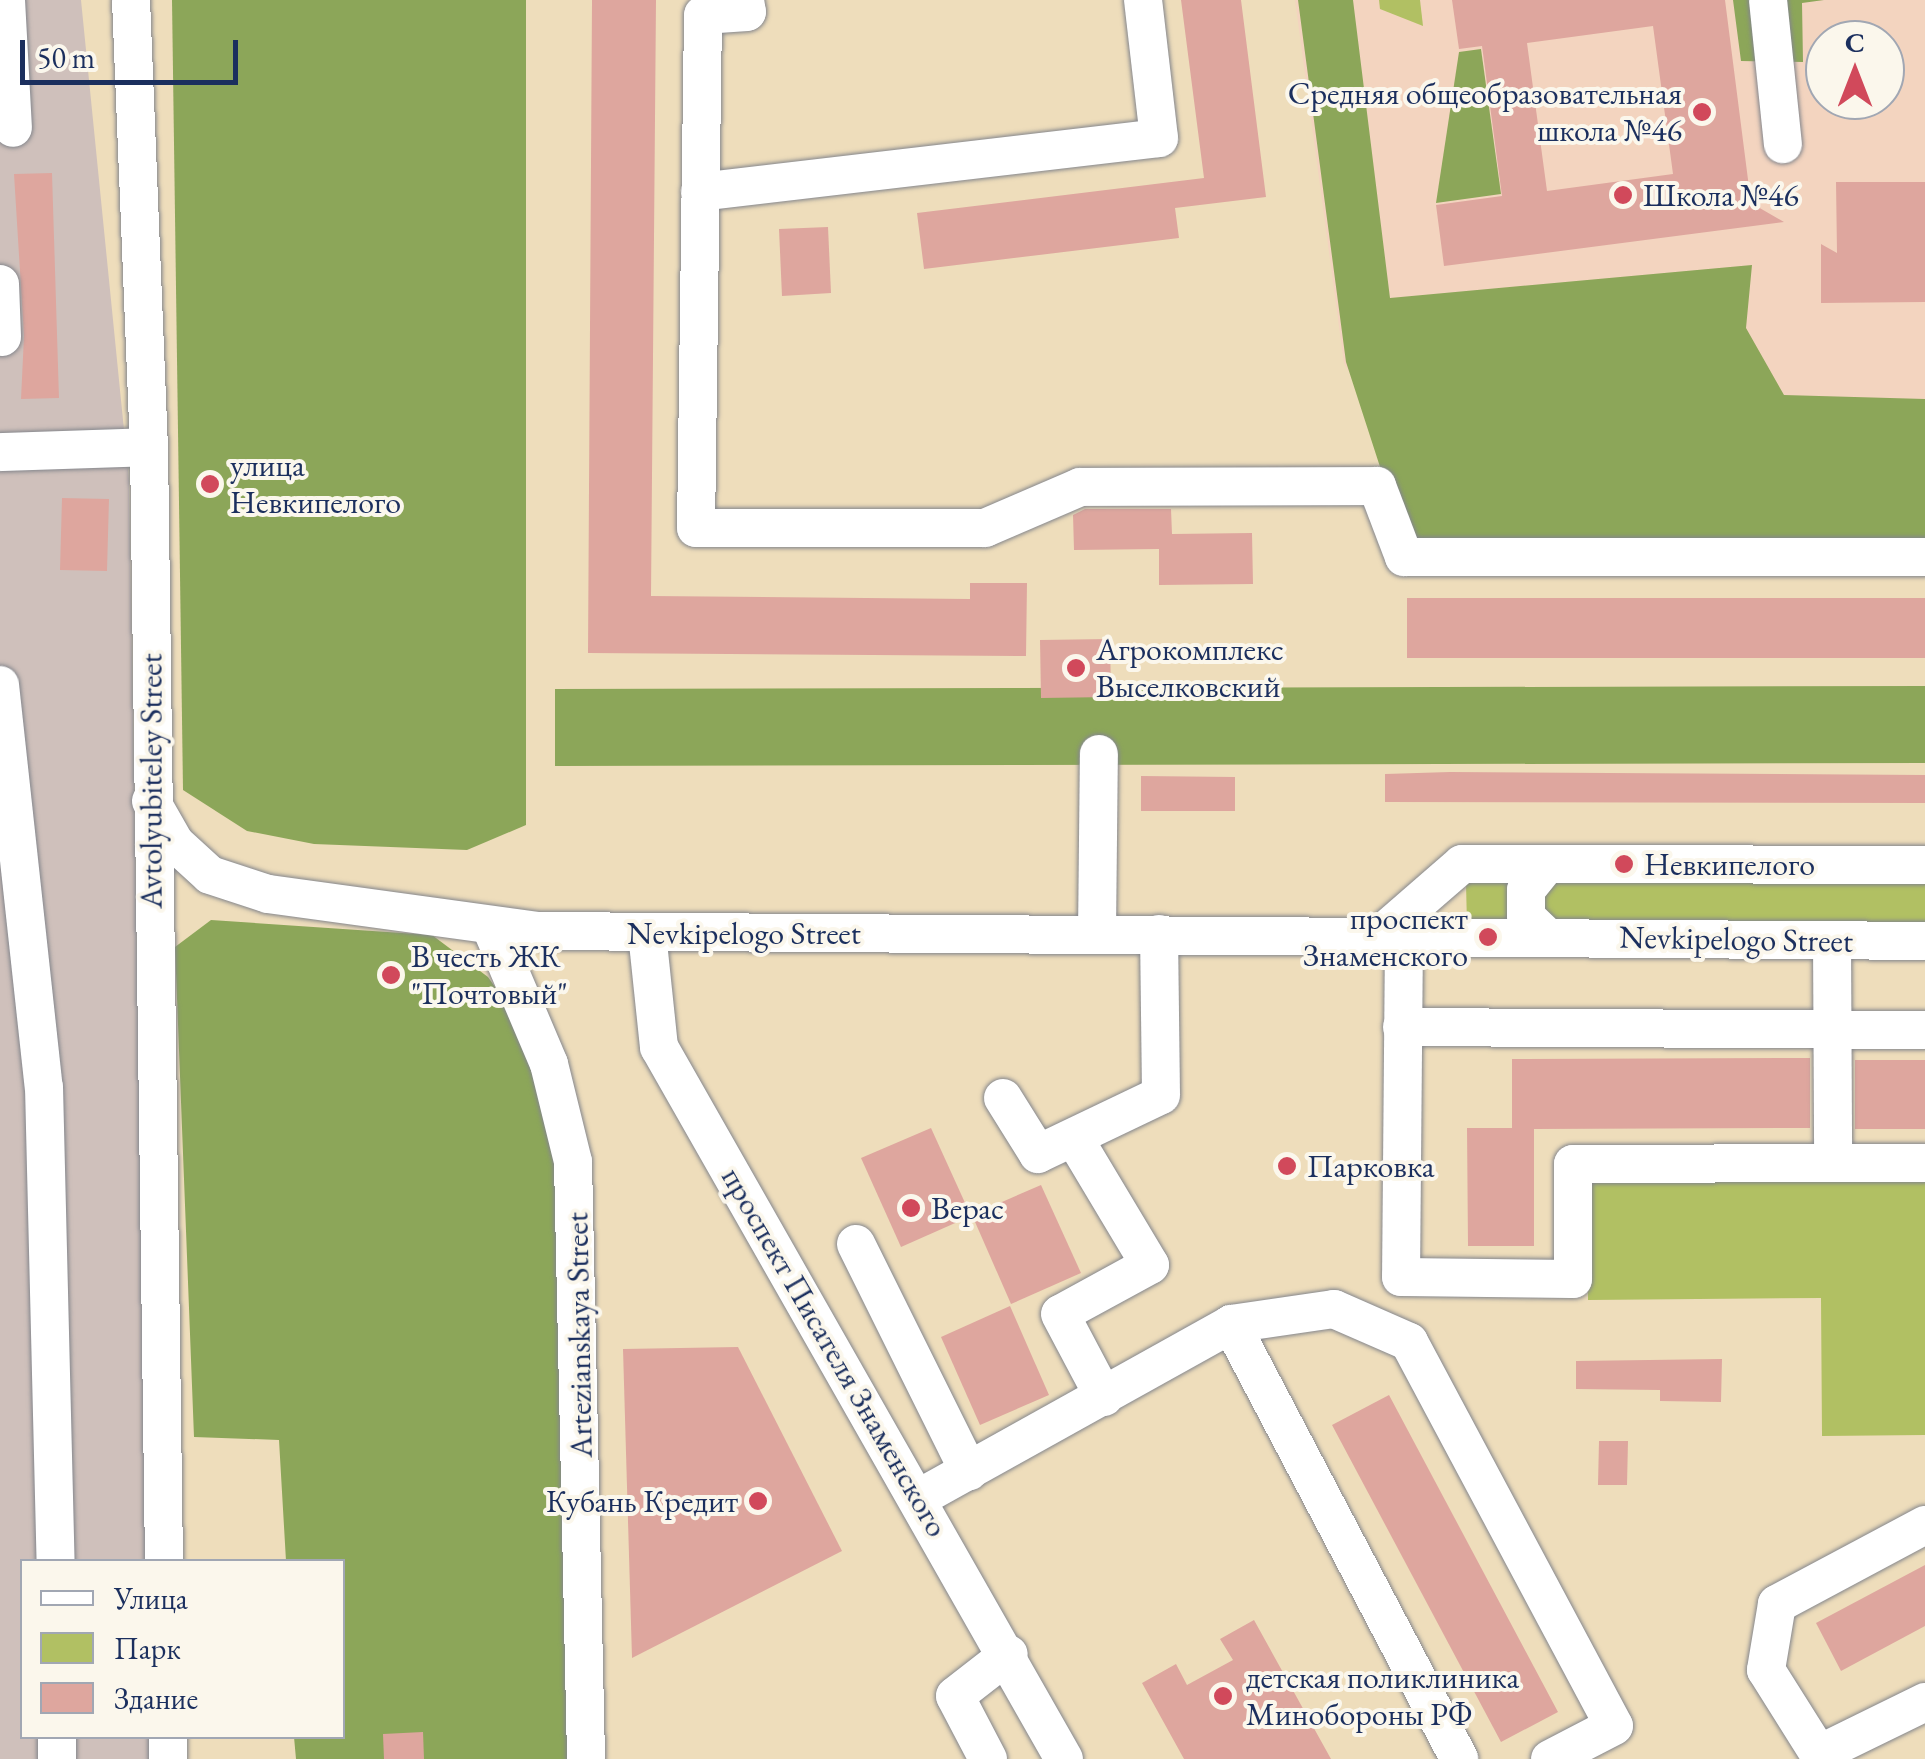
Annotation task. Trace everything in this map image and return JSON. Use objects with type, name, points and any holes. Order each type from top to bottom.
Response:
[{"type":"street","points":[[6,0],[14,128]]},
{"type":"street","name":"Avtolyubiteley Street","points":[[131,0],[148,447],[164,1559]]},
{"type":"street","points":[[744,0],[747,12],[703,15],[696,528],[985,528],[1080,487],[1377,486],[1404,557],[1925,556]]},
{"type":"street","points":[[700,192],[1159,138],[1144,0]]},
{"type":"street","points":[[1768,0],[1783,144]]},
{"type":"street","points":[[0,284],[2,337]]},
{"type":"street","points":[[0,452],[148,447]]},
{"type":"street","points":[[0,685],[44,1088],[56,1559]]},
{"type":"street","points":[[1097,934],[1098,754]]},
{"type":"street","name":"Nevkipelogo Street","points":[[151,801],[175,843],[210,875],[321,905],[490,926],[647,933],[1925,941]]},
{"type":"street","points":[[1925,865],[1462,864],[1391,936],[1402,1028],[1401,1278],[1573,1279],[1573,1164],[1925,1163]]},
{"type":"street","points":[[1546,938],[1526,917],[1526,890],[1547,864]]},
{"type":"street","name":"Artezianskaya Street","points":[[490,926],[549,1064],[573,1162],[586,1759]]},
{"type":"street","name":"проспект Писателя Знаменского","points":[[647,933],[659,1047],[1009,1654],[1064,1759]]},
{"type":"street","points":[[1003,1098],[1038,1154],[1161,1095],[1159,934]]},
{"type":"street","points":[[1832,940],[1833,1163]]},
{"type":"street","points":[[1402,1028],[1925,1030]]},
{"type":"street","points":[[1074,1138],[1150,1265],[1060,1314],[1104,1397]]},
{"type":"street","points":[[856,1244],[969,1472]]},
{"type":"street","points":[[919,1498],[1231,1324],[1334,1309],[1409,1342],[1614,1726],[1550,1759]]},
{"type":"street","points":[[1231,1324],[1458,1759]]},
{"type":"street","points":[[1925,1525],[1777,1604],[1766,1670],[1819,1754],[1925,1702]]},
{"type":"street","points":[[988,1759],[955,1696],[1009,1654]]},
{"type":"shaded area","points":[[0,0],[81,0],[129,480],[147,1559],[20,1559],[20,1739],[152,1739],[153,1759],[0,1759]]},
{"type":"shaded area","name":"Школа №46","points":[[1295,0],[1925,0],[1925,459],[1406,459],[1344,364]]},
{"type":"green space","points":[[172,0],[526,0],[526,825],[467,850],[314,844],[247,831],[183,790]]},
{"type":"green space","points":[[1298,0],[1353,0],[1390,298],[1752,265],[1746,328],[1784,395],[1925,399],[1925,547],[1406,547],[1346,362]]},
{"type":"green space","points":[[1379,0],[1420,0],[1423,26],[1380,9]]},
{"type":"green space","points":[[1733,0],[1824,0],[1802,3],[1803,62],[1741,61]]},
{"type":"green space","points":[[1481,49],[1501,194],[1436,203],[1459,52]]},
{"type":"green space","points":[[1925,686],[1925,763],[555,766],[555,689]]},
{"type":"green space","points":[[1466,883],[1520,883],[1520,925],[1467,925]]},
{"type":"green space","points":[[1544,883],[1925,883],[1925,924],[1543,924]]},
{"type":"green space","points":[[211,920],[432,935],[488,977],[549,1064],[576,1211],[581,1759],[296,1759],[294,1739],[345,1739],[345,1559],[286,1559],[279,1440],[194,1437],[175,947]]},
{"type":"green space","points":[[1925,1175],[1925,1435],[1822,1436],[1821,1298],[1588,1300],[1587,1177]]},
{"type":"building","points":[[592,0],[656,0],[651,596],[970,599],[970,583],[1027,583],[1026,656],[588,653]]},
{"type":"building","points":[[1181,0],[1241,0],[1266,197],[1175,208],[1179,238],[924,269],[917,213],[1204,178]]},
{"type":"building","name":"Средняя общеобразовательная школа №46","points":[[1452,0],[1725,0],[1751,203],[1784,222],[1444,266],[1436,205],[1502,196],[1482,46],[1459,49]],"holes":[[[1653,26],[1673,174],[1547,191],[1527,43]]]},
{"type":"building","points":[[52,173],[59,398],[21,399],[24,336],[14,174]]},
{"type":"building","points":[[1836,182],[1925,182],[1925,302],[1821,303],[1821,244],[1837,253]]},
{"type":"building","points":[[828,227],[831,293],[782,296],[779,229]]},
{"type":"building","points":[[62,498],[109,499],[107,571],[60,570]]},
{"type":"building","points":[[1085,509],[1171,509],[1172,534],[1252,533],[1253,584],[1159,585],[1159,549],[1074,550],[1073,515]]},
{"type":"building","points":[[1407,598],[1925,598],[1925,658],[1407,658]]},
{"type":"building","name":"Агрокомплекс Выселковский","points":[[1110,639],[1111,697],[1041,698],[1040,640]]},
{"type":"building","points":[[1385,774],[1925,775],[1925,803],[1385,802]]},
{"type":"building","points":[[1141,776],[1235,777],[1235,811],[1141,811]]},
{"type":"building","points":[[1810,1058],[1810,1128],[1534,1129],[1534,1246],[1468,1246],[1467,1128],[1512,1128],[1512,1059]]},
{"type":"building","points":[[1855,1060],[1925,1060],[1925,1129],[1855,1129]]},
{"type":"building","points":[[931,1128],[971,1216],[901,1247],[861,1158]]},
{"type":"building","points":[[1041,1185],[1081,1273],[1011,1304],[972,1215]]},
{"type":"building","points":[[1010,1306],[1049,1395],[980,1425],[941,1337]]},
{"type":"building","points":[[738,1347],[842,1551],[632,1658],[623,1349]]},
{"type":"building","points":[[1722,1359],[1721,1402],[1660,1401],[1660,1390],[1576,1389],[1576,1361]]},
{"type":"building","points":[[1389,1395],[1558,1712],[1501,1742],[1332,1425]]},
{"type":"building","points":[[1599,1441],[1628,1441],[1627,1485],[1598,1485]]},
{"type":"building","points":[[1925,1565],[1925,1626],[1841,1671],[1816,1623]]},
{"type":"building","name":"детская поликлиника Минобороны РФ","points":[[1254,1620],[1331,1759],[1184,1759],[1142,1683],[1176,1664],[1187,1685],[1233,1660],[1220,1639]]},
{"type":"building","points":[[423,1732],[424,1759],[384,1759],[383,1734]]},
{"type":"place","name":"Средняя общеобразовательная школа №46","points":[[1702,112]]},
{"type":"place","name":"Школа №46","points":[[1623,195]]},
{"type":"place","name":"улица Невкипелого","points":[[210,484]]},
{"type":"place","name":"Агрокомплекс Выселковский","points":[[1076,668]]},
{"type":"place","name":"Невкипелого","points":[[1624,864]]},
{"type":"place","name":"проспект Знаменского","points":[[1488,937]]},
{"type":"place","name":"В честь ЖК \"Почтовый\"","points":[[391,975]]},
{"type":"place","name":"Парковка","points":[[1287,1166]]},
{"type":"place","name":"Верас","points":[[911,1208]]},
{"type":"place","name":"Кубань Кредит","points":[[758,1501]]},
{"type":"place","name":"детская поликлиника Минобороны РФ","points":[[1223,1696]]}]
